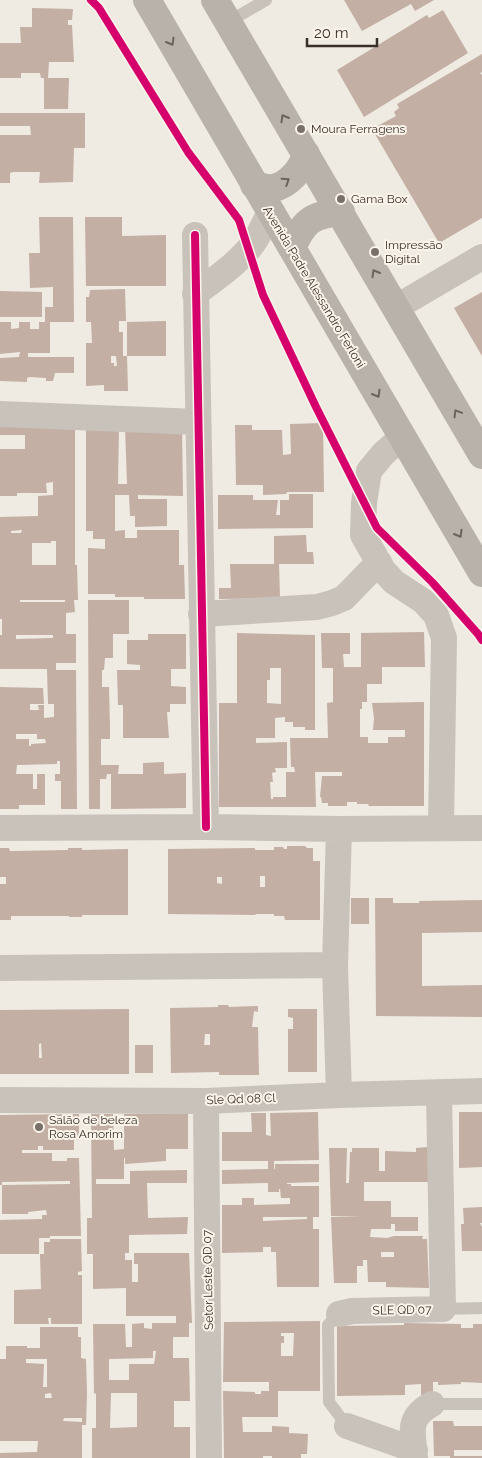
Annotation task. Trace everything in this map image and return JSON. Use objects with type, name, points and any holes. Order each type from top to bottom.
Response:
[{"type":"main road","name":"Avenida Padre Alessandro Ferloni","points":[[147,0],[482,573]]},
{"type":"main road","points":[[222,11],[341,212],[395,308],[478,441]]},
{"type":"main road","points":[[254,184],[273,188],[288,180],[303,164],[306,154]]},
{"type":"main road","points":[[292,248],[300,230],[312,219],[325,214],[341,212]]},
{"type":"street","points":[[195,294],[224,272],[248,249],[256,240],[270,212]]},
{"type":"street","points":[[194,235],[206,827]]},
{"type":"street","points":[[395,308],[482,257]]},
{"type":"street","points":[[0,414],[197,422]]},
{"type":"street","points":[[402,437],[383,454],[369,471],[364,503],[363,535],[383,570],[394,582],[423,601],[436,615],[444,638],[440,827]]},
{"type":"street","points":[[201,614],[317,607],[332,604],[344,598],[379,562]]},
{"type":"street","points":[[0,828],[482,828]]},
{"type":"street","points":[[339,829],[335,966],[339,1095]]},
{"type":"street","points":[[0,968],[335,966]]},
{"type":"street","name":"Sle Qd 08 Cl","points":[[0,1100],[206,1101],[482,1091]]},
{"type":"street","name":"SLE QD 07","points":[[339,1314],[352,1311],[443,1310],[439,1093]]},
{"type":"street","name":"Setor Leste QD 07","points":[[206,1101],[209,1458]]},
{"type":"street","points":[[415,1454],[412,1427],[424,1409],[432,1404]]},
{"type":"street","name":"SLE QD 07","points":[[347,1426],[415,1454]]},
{"type":"lane","points":[[222,11],[266,0]]},
{"type":"lane","points":[[443,1310],[482,1308]]},
{"type":"lane","name":"SLE QD 07","points":[[339,1314],[328,1325],[328,1394],[329,1402],[347,1426]]},
{"type":"lane","points":[[432,1404],[482,1404]]},
{"type":"building","points":[[344,0],[434,0],[415,11],[411,4],[362,31]]},
{"type":"building","points":[[32,8],[73,9],[72,20],[68,20],[68,25],[72,25],[74,62],[49,62],[48,78],[69,78],[68,109],[44,109],[44,78],[41,78],[40,73],[21,73],[21,78],[0,78],[0,43],[21,43],[20,27],[32,27]]},
{"type":"building","points":[[443,10],[468,53],[364,117],[337,70],[427,15],[429,18]]},
{"type":"building","points":[[482,54],[482,72],[480,73],[482,75],[482,218],[439,243],[372,129],[396,116],[394,112],[399,108],[397,104]]},
{"type":"building","points":[[0,113],[85,113],[85,148],[74,148],[73,182],[39,183],[40,172],[13,172],[10,173],[10,183],[0,183],[0,135],[31,135],[30,126],[0,126]]},
{"type":"building","points":[[39,217],[73,217],[74,322],[50,322],[50,353],[28,353],[28,357],[74,357],[74,373],[55,373],[53,381],[46,381],[46,378],[30,377],[27,378],[27,382],[0,381],[0,358],[19,357],[20,352],[0,354],[0,322],[11,322],[11,329],[19,328],[19,322],[30,322],[30,329],[39,329],[39,322],[45,322],[45,307],[53,307],[53,287],[30,288],[29,253],[40,253]]},
{"type":"building","points":[[85,217],[122,217],[122,236],[166,235],[166,286],[86,286]]},
{"type":"building","points":[[125,289],[126,321],[119,321],[119,332],[123,332],[123,356],[127,356],[128,391],[104,391],[104,385],[86,386],[86,343],[92,343],[91,322],[86,322],[86,297],[89,297],[90,290]],"holes":[[[111,356],[116,356],[117,366],[114,366],[114,363],[111,363]]]},
{"type":"building","points":[[0,291],[42,292],[42,317],[0,317]]},
{"type":"building","points":[[482,292],[482,356],[454,308]]},
{"type":"building","points":[[166,321],[166,356],[127,356],[127,322]]},
{"type":"building","points":[[323,423],[324,492],[287,492],[286,494],[263,495],[263,485],[236,485],[235,425],[252,425],[252,430],[282,430],[283,455],[291,454],[290,424]]},
{"type":"building","points":[[86,425],[119,426],[118,484],[127,484],[125,426],[182,426],[183,496],[138,495],[138,499],[167,499],[167,526],[135,527],[135,516],[130,516],[129,495],[115,495],[115,531],[125,530],[125,538],[137,538],[137,530],[179,530],[179,565],[184,565],[185,599],[144,599],[144,597],[115,597],[115,594],[88,594],[88,548],[105,549],[105,539],[93,539],[93,531],[86,531]]},
{"type":"building","points":[[0,426],[75,426],[75,565],[77,565],[78,600],[74,600],[75,612],[66,613],[66,634],[76,634],[76,663],[56,663],[56,670],[76,670],[77,809],[61,809],[61,781],[55,781],[55,774],[60,774],[60,761],[57,761],[57,764],[17,765],[16,774],[33,774],[33,789],[37,789],[37,774],[45,774],[45,805],[19,805],[19,809],[0,809],[0,687],[43,688],[44,704],[30,704],[30,710],[39,710],[38,705],[44,705],[44,718],[54,717],[54,704],[48,704],[47,669],[0,669],[2,619],[0,619],[0,517],[38,516],[38,496],[53,495],[53,482],[46,483],[47,493],[17,493],[17,496],[0,496],[0,449],[25,449],[25,435],[0,435]],"holes":[[[22,530],[21,533],[11,533],[11,531]],[[51,541],[56,541],[56,565],[32,565],[32,543],[51,543]],[[20,600],[65,600],[65,602],[20,602]],[[16,635],[53,635],[53,638],[16,639]],[[16,734],[37,734],[37,739],[45,739],[46,743],[31,744],[29,746],[29,739],[16,739]]]},
{"type":"building","points":[[289,494],[313,494],[313,528],[218,529],[218,495],[253,495],[253,500],[278,500],[276,515],[280,515],[280,500],[289,500]]},
{"type":"building","points":[[306,535],[307,552],[313,552],[314,564],[279,564],[280,598],[219,599],[219,588],[231,588],[230,564],[274,564],[274,536]]},
{"type":"building","points":[[88,600],[129,600],[129,634],[113,634],[113,658],[105,658],[104,670],[102,670],[102,687],[109,687],[110,739],[101,739],[101,765],[119,765],[118,774],[143,774],[143,763],[164,762],[164,774],[186,773],[186,808],[111,809],[111,774],[107,774],[106,779],[100,779],[100,809],[89,809]]},
{"type":"building","points":[[424,632],[425,667],[382,667],[382,684],[367,684],[367,702],[362,702],[362,709],[360,709],[360,737],[368,737],[368,743],[388,743],[388,737],[405,737],[405,730],[373,730],[372,703],[424,702],[424,806],[369,806],[368,804],[357,804],[357,802],[347,802],[347,806],[328,806],[328,803],[322,803],[320,797],[322,776],[342,776],[342,772],[315,772],[316,807],[219,807],[219,703],[237,703],[237,633],[315,635],[315,730],[305,730],[305,727],[293,727],[293,722],[285,722],[285,717],[275,718],[275,738],[256,738],[256,743],[287,742],[287,768],[275,768],[276,772],[272,773],[273,782],[270,782],[271,799],[273,799],[273,797],[286,797],[286,772],[295,772],[294,767],[291,767],[290,738],[328,738],[327,703],[333,702],[333,668],[322,668],[321,633],[350,633],[350,654],[343,654],[344,667],[361,667],[361,633]],"holes":[[[270,668],[281,668],[281,704],[267,703],[267,680],[270,680]]]},
{"type":"building","points":[[148,634],[186,634],[186,669],[171,669],[171,686],[186,687],[186,704],[170,704],[170,712],[167,712],[169,738],[123,738],[123,705],[118,705],[117,670],[140,670],[140,665],[127,664],[127,640],[148,640]]},
{"type":"building","points":[[287,846],[313,848],[313,861],[320,861],[320,920],[285,920],[284,916],[274,916],[274,914],[168,914],[168,849],[255,848],[255,850],[274,850],[274,847],[283,847],[287,849]],"holes":[[[260,876],[265,876],[265,887],[260,887]],[[217,877],[222,877],[222,884],[217,883]]]},
{"type":"building","points":[[0,848],[9,848],[10,851],[68,850],[68,848],[82,848],[82,850],[128,849],[128,915],[82,915],[82,917],[11,916],[11,920],[0,920],[0,884],[6,884],[6,877],[0,877]]},
{"type":"building","points":[[351,898],[369,898],[369,924],[351,924]]},
{"type":"building","points":[[375,898],[393,898],[393,903],[482,900],[482,932],[422,933],[422,986],[482,985],[482,1017],[376,1016]]},
{"type":"building","points":[[218,1005],[228,1005],[229,1007],[258,1006],[258,1012],[254,1011],[252,1027],[258,1027],[259,1075],[219,1075],[219,1072],[171,1073],[170,1008],[218,1007]],"holes":[[[205,1034],[210,1034],[210,1045],[204,1045]]]},
{"type":"building","points":[[129,1009],[129,1074],[0,1074],[0,1010]],"holes":[[[41,1043],[42,1058],[39,1058],[39,1044]]]},
{"type":"building","points":[[288,1009],[317,1009],[317,1072],[288,1072],[288,1029],[293,1029],[293,1018],[288,1017]]},
{"type":"building","points":[[135,1045],[153,1045],[153,1073],[135,1073]]},
{"type":"building","points":[[318,1112],[319,1160],[274,1161],[274,1169],[275,1164],[319,1164],[319,1182],[287,1184],[291,1184],[291,1186],[319,1186],[319,1217],[313,1217],[313,1229],[319,1229],[319,1287],[277,1287],[276,1252],[271,1252],[271,1247],[263,1247],[263,1252],[222,1253],[222,1205],[242,1205],[242,1198],[254,1198],[254,1205],[290,1204],[290,1198],[281,1198],[280,1189],[279,1192],[268,1192],[268,1183],[222,1184],[222,1170],[268,1169],[268,1161],[222,1161],[222,1132],[252,1132],[251,1113],[266,1113],[266,1135],[271,1136],[270,1113]],"holes":[[[263,1217],[307,1217],[307,1219],[263,1221]]]},
{"type":"building","points":[[459,1112],[482,1112],[482,1167],[459,1168]]},
{"type":"building","points":[[188,1113],[188,1149],[166,1149],[166,1161],[125,1164],[124,1158],[124,1179],[96,1179],[96,1184],[130,1184],[130,1171],[187,1170],[187,1183],[147,1183],[148,1218],[188,1217],[187,1234],[129,1235],[129,1253],[125,1253],[125,1260],[132,1260],[132,1282],[138,1282],[138,1264],[134,1264],[134,1253],[189,1253],[192,1323],[189,1323],[189,1337],[173,1337],[173,1358],[189,1358],[190,1401],[174,1401],[174,1427],[190,1427],[190,1458],[92,1458],[92,1428],[96,1428],[93,1324],[125,1324],[126,1347],[132,1347],[132,1324],[144,1323],[144,1328],[152,1329],[152,1323],[176,1323],[176,1316],[126,1316],[126,1288],[93,1289],[93,1254],[87,1254],[87,1218],[92,1218],[91,1114],[113,1114],[114,1150],[124,1149],[124,1114]],"holes":[[[153,1351],[156,1351],[154,1364],[129,1364],[129,1380],[109,1380],[109,1359],[153,1358]],[[111,1393],[137,1393],[137,1427],[110,1428]]]},
{"type":"building","points":[[79,1114],[79,1140],[74,1140],[74,1150],[43,1150],[43,1146],[38,1146],[38,1150],[22,1150],[22,1153],[52,1153],[52,1161],[67,1161],[67,1158],[79,1158],[81,1236],[39,1238],[39,1254],[0,1254],[0,1220],[42,1219],[42,1215],[47,1215],[46,1210],[28,1212],[28,1214],[2,1214],[2,1185],[0,1185],[0,1115]],"holes":[[[70,1181],[70,1184],[2,1185],[2,1182]]]},
{"type":"building","points":[[428,1147],[429,1182],[364,1182],[364,1201],[391,1201],[391,1217],[418,1217],[418,1231],[395,1231],[395,1224],[391,1224],[391,1229],[371,1229],[370,1237],[423,1236],[422,1239],[427,1239],[429,1288],[386,1287],[386,1282],[368,1282],[367,1260],[363,1260],[363,1266],[357,1266],[357,1283],[334,1283],[331,1217],[362,1216],[331,1216],[329,1148],[347,1148],[346,1183],[349,1183],[350,1152],[352,1152],[352,1148],[379,1148],[379,1171],[385,1171],[385,1151],[416,1152],[416,1148]],"holes":[[[381,1252],[394,1252],[394,1257],[381,1257]]]},
{"type":"building","points":[[482,1207],[482,1223],[480,1223],[482,1227],[482,1251],[462,1251],[461,1224],[464,1224],[463,1208]]},
{"type":"building","points":[[50,1239],[81,1239],[82,1271],[78,1272],[78,1275],[82,1275],[82,1324],[51,1324],[51,1318],[48,1318],[49,1324],[14,1324],[14,1290],[41,1289],[40,1254],[44,1254],[44,1242],[50,1242]]},
{"type":"building","points":[[320,1321],[320,1391],[278,1391],[278,1417],[242,1417],[243,1432],[272,1432],[272,1426],[289,1427],[289,1433],[308,1434],[307,1454],[301,1454],[301,1458],[272,1458],[272,1456],[263,1456],[263,1458],[224,1458],[223,1391],[255,1392],[255,1394],[261,1394],[261,1391],[269,1391],[269,1382],[223,1382],[224,1322]],"holes":[[[281,1333],[294,1333],[293,1356],[281,1356],[281,1343],[284,1343],[284,1336],[281,1336]]]},
{"type":"building","points":[[404,1323],[461,1324],[461,1328],[473,1328],[473,1324],[482,1324],[482,1383],[461,1382],[461,1384],[438,1385],[438,1382],[433,1382],[433,1395],[421,1395],[421,1384],[405,1385],[405,1395],[337,1396],[337,1326],[404,1325]]},
{"type":"building","points":[[40,1327],[78,1327],[78,1337],[81,1337],[81,1358],[86,1359],[86,1425],[82,1425],[82,1458],[0,1458],[0,1453],[37,1452],[38,1441],[0,1441],[0,1359],[6,1359],[6,1346],[40,1348]],"holes":[[[26,1359],[47,1359],[47,1387],[43,1387],[44,1364],[26,1363]],[[51,1393],[52,1398],[45,1398],[45,1394]],[[64,1418],[82,1418],[82,1422],[63,1421]]]},
{"type":"building","points":[[433,1421],[453,1421],[454,1426],[482,1426],[482,1450],[454,1450],[454,1456],[482,1456],[482,1458],[434,1456]]},
{"type":"cycle path","points":[[91,0],[99,8],[188,152],[239,220],[263,295],[316,407],[377,528],[432,582],[482,640]]},
{"type":"cycle path","points":[[195,235],[206,827]]},
{"type":"place","name":"Moura Ferragens","points":[[301,129]]},
{"type":"place","name":"Gama Box","points":[[341,199]]},
{"type":"place","name":"Impressão Digital","points":[[375,252]]},
{"type":"place","name":"Salão de beleza Rosa Amorim","points":[[39,1127]]}]
